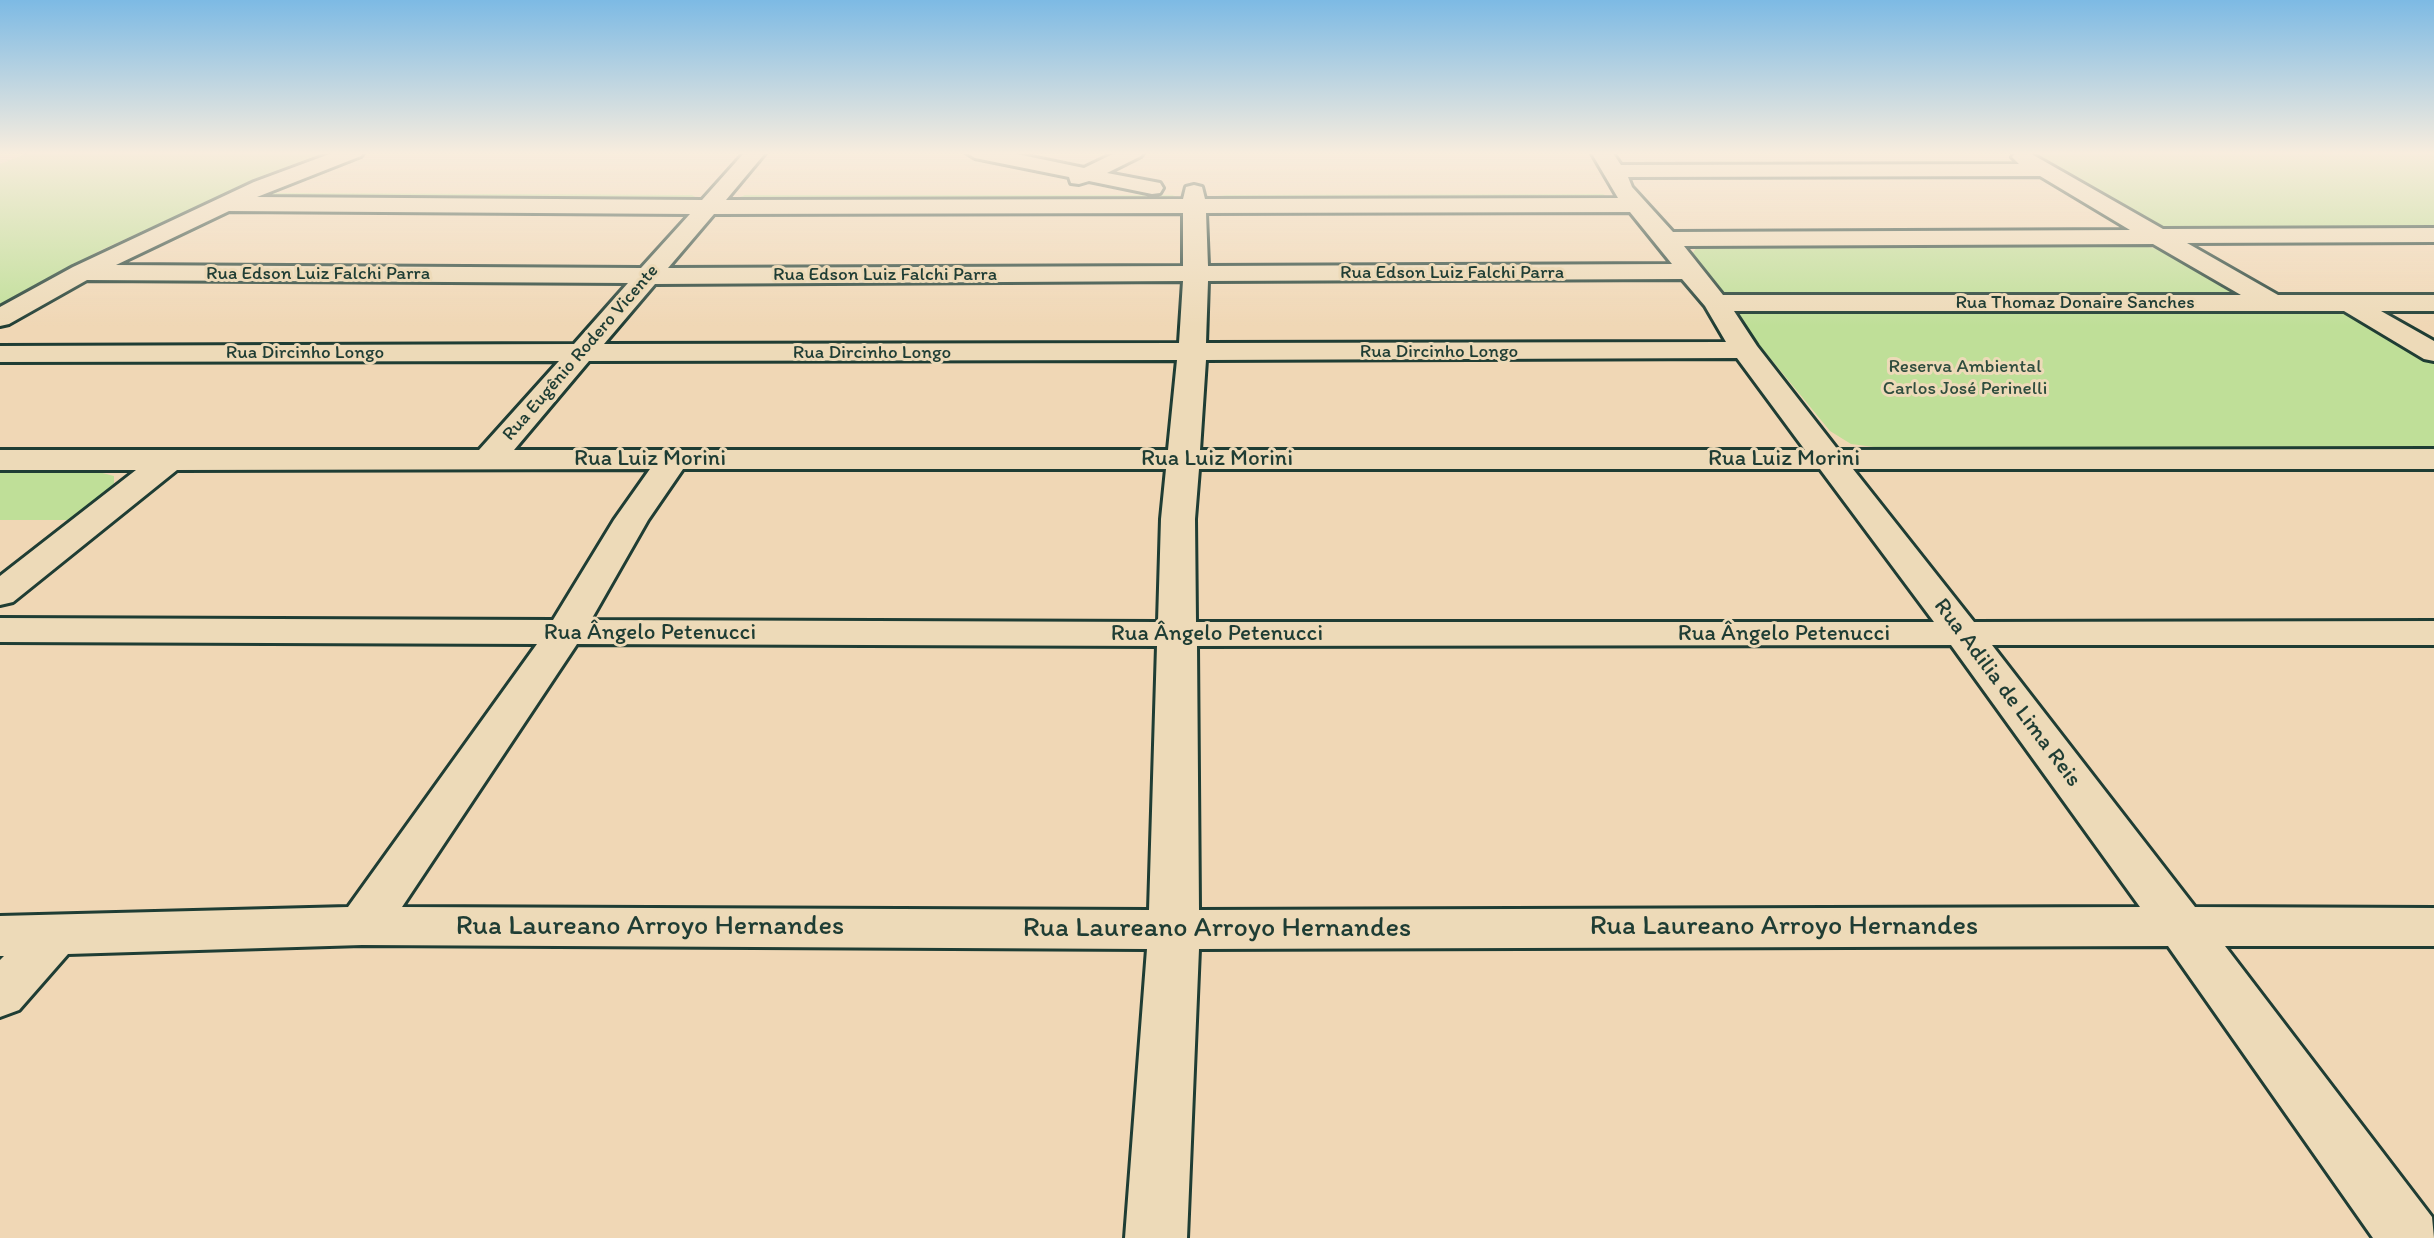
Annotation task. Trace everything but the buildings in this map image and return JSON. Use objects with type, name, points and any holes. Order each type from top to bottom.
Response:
[{"type":"street","points":[[0,318],[82,272],[215,210]]},
{"type":"street","name":"Rua Eugênio Rodero Vicente","points":[[489,459],[707,210]]},
{"type":"street","points":[[1156,1238],[1174,930],[1178,519],[1196,274],[1187,210]]},
{"type":"street","name":"Rua Adilia de Lima Reis","points":[[1642,210],[1716,303],[1745,350],[1964,634],[2182,926],[2410,1238]]},
{"type":"street","points":[[2110,210],[2271,302]]},
{"type":"street","name":"Rua Edson Luiz Falchi Parra","points":[[82,272],[1196,274],[2158,238],[2434,235]]},
{"type":"street","name":"Rua Thomaz Donaire Sanches","points":[[1716,303],[2434,303]]},
{"type":"street","points":[[2349,303],[2434,353]]},
{"type":"street","name":"Rua Dircinho Longo","points":[[0,354],[1745,350]]},
{"type":"street","points":[[0,594],[170,459]]},
{"type":"street","points":[[362,926],[565,632],[631,520],[674,459]]},
{"type":"street","name":"Rua Luiz Morini","points":[[0,460],[2433,460]]},
{"type":"street","name":"Rua Ângelo Petenucci","points":[[0,629],[1177,634],[2434,633]]},
{"type":"street","name":"Rua Laureano Arroyo Hernandes","points":[[0,936],[362,926],[1174,930],[2434,927]]},
{"type":"street","points":[[0,995],[53,936]]},
{"type":"green space","points":[[0,210],[193,210],[99,251],[0,306]]},
{"type":"green space","points":[[2128,210],[2434,210],[2434,230],[2179,232],[2154,225]]},
{"type":"green space","name":"Reserva Ambiental Carlos José Perinelli","points":[[1712,244],[2134,244],[2167,251],[2231,286],[2237,294],[2227,298],[1729,297],[1720,291],[1692,254],[1697,247]]},
{"type":"green space","name":"Reserva Ambiental Carlos José Perinelli","points":[[1737,310],[2335,310],[2356,315],[2434,361],[2434,449],[1874,447],[1851,444],[1830,431],[1738,319]]},
{"type":"green space","points":[[83,468],[114,476],[114,486],[70,520],[0,520],[0,469]]}]
